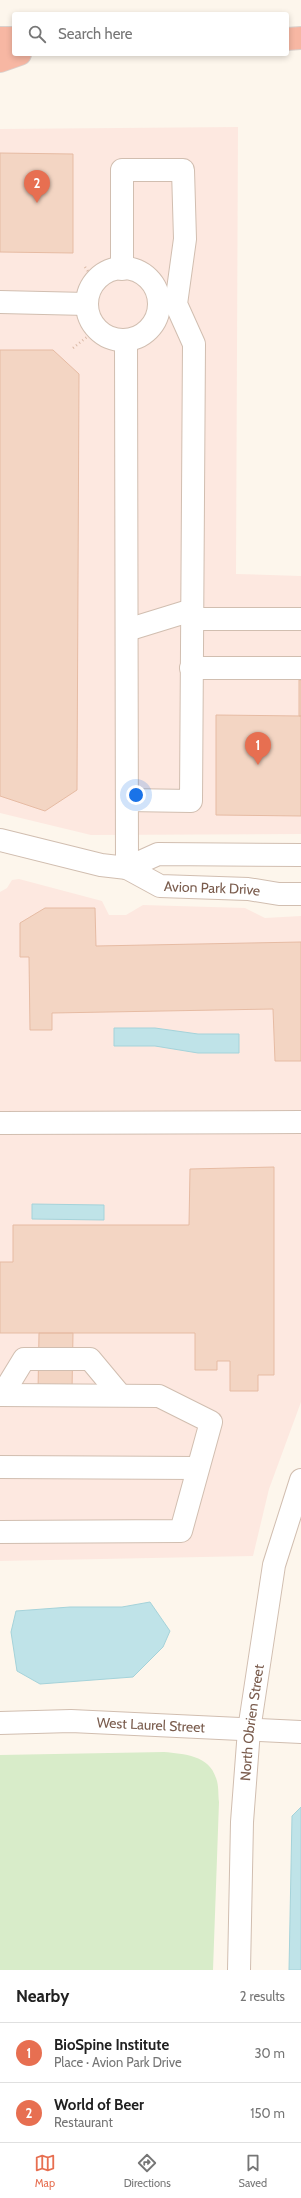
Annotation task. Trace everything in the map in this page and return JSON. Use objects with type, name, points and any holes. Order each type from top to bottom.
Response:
[{"type":"highway","points":[[0,38],[12,38]]},
{"type":"highway","points":[[289,38],[301,38]]},
{"type":"highway","points":[[0,61],[14,56]]},
{"type":"street","points":[[122,269],[122,170],[183,170],[185,239],[167,304],[155,322],[148,331],[138,338],[126,340],[114,339],[97,329],[89,316],[87,304],[90,275],[104,274],[116,269],[139,272],[149,279],[156,288],[167,304],[194,344],[191,801],[127,800]]},
{"type":"street","points":[[0,302],[87,304]]},
{"type":"street","points":[[126,340],[127,868],[158,854],[301,855]]},
{"type":"street","points":[[127,630],[192,614],[301,619]]},
{"type":"street","points":[[191,668],[301,668]]},
{"type":"street","name":"Avion Park Drive","points":[[0,840],[101,864],[127,868],[160,886],[248,889],[279,894],[301,894]]},
{"type":"street","points":[[0,1123],[301,1122]]},
{"type":"street","points":[[1,1395],[24,1359],[90,1359],[120,1395]]},
{"type":"street","points":[[0,1532],[181,1531],[197,1468],[212,1422],[159,1396],[1,1395]]},
{"type":"street","points":[[0,1467],[197,1468]]},
{"type":"street","name":"North Obrien Street","points":[[239,1970],[242,1822],[249,1730],[274,1565],[301,1480]]},
{"type":"street","name":"West Laurel Street","points":[[0,1723],[71,1721],[301,1732]]},
{"type":"path","points":[[73,348],[97,329]]},
{"type":"shaded area","points":[[238,127],[236,574],[301,576],[301,834],[91,835],[0,813],[0,129]]},
{"type":"shaded area","points":[[19,879],[102,901],[109,915],[126,915],[143,905],[245,908],[265,918],[301,916],[301,1402],[269,1489],[253,1556],[0,1561],[0,892],[7,888],[12,880]]},
{"type":"green space","points":[[164,1752],[187,1755],[202,1760],[213,1770],[217,1781],[219,1802],[213,1970],[0,1970],[0,1755]]},
{"type":"water","points":[[114,1028],[155,1028],[198,1034],[239,1034],[239,1053],[198,1053],[155,1046],[114,1046]]},
{"type":"water","points":[[32,1204],[104,1205],[104,1220],[32,1219]]},
{"type":"water","points":[[150,1602],[170,1631],[163,1647],[133,1677],[40,1684],[17,1671],[11,1632],[16,1611],[70,1607],[122,1607]]},
{"type":"water","points":[[301,1807],[301,1970],[289,1970],[292,1816]]},
{"type":"building","points":[[0,153],[73,154],[73,253],[0,252]]},
{"type":"building","points":[[0,350],[53,350],[79,374],[77,790],[45,811],[0,796]]},
{"type":"building","points":[[299,680],[301,680],[301,716],[299,716]]},
{"type":"building","points":[[216,715],[301,716],[301,816],[216,815]]},
{"type":"building","points":[[45,908],[95,908],[96,946],[301,942],[301,1061],[275,1061],[273,1009],[52,1013],[52,1030],[30,1030],[29,957],[20,957],[20,923]]},
{"type":"building","points":[[274,1167],[274,1375],[258,1375],[258,1391],[230,1391],[230,1361],[217,1361],[217,1370],[195,1370],[195,1333],[0,1333],[0,1262],[13,1262],[13,1225],[189,1225],[190,1169]]},
{"type":"building","points":[[39,1333],[73,1333],[72,1391],[38,1391]]},
{"type":"place","name":"World of Beer","points":[[37,203]]},
{"type":"place","name":"BioSpine Institute","points":[[258,765]]}]
